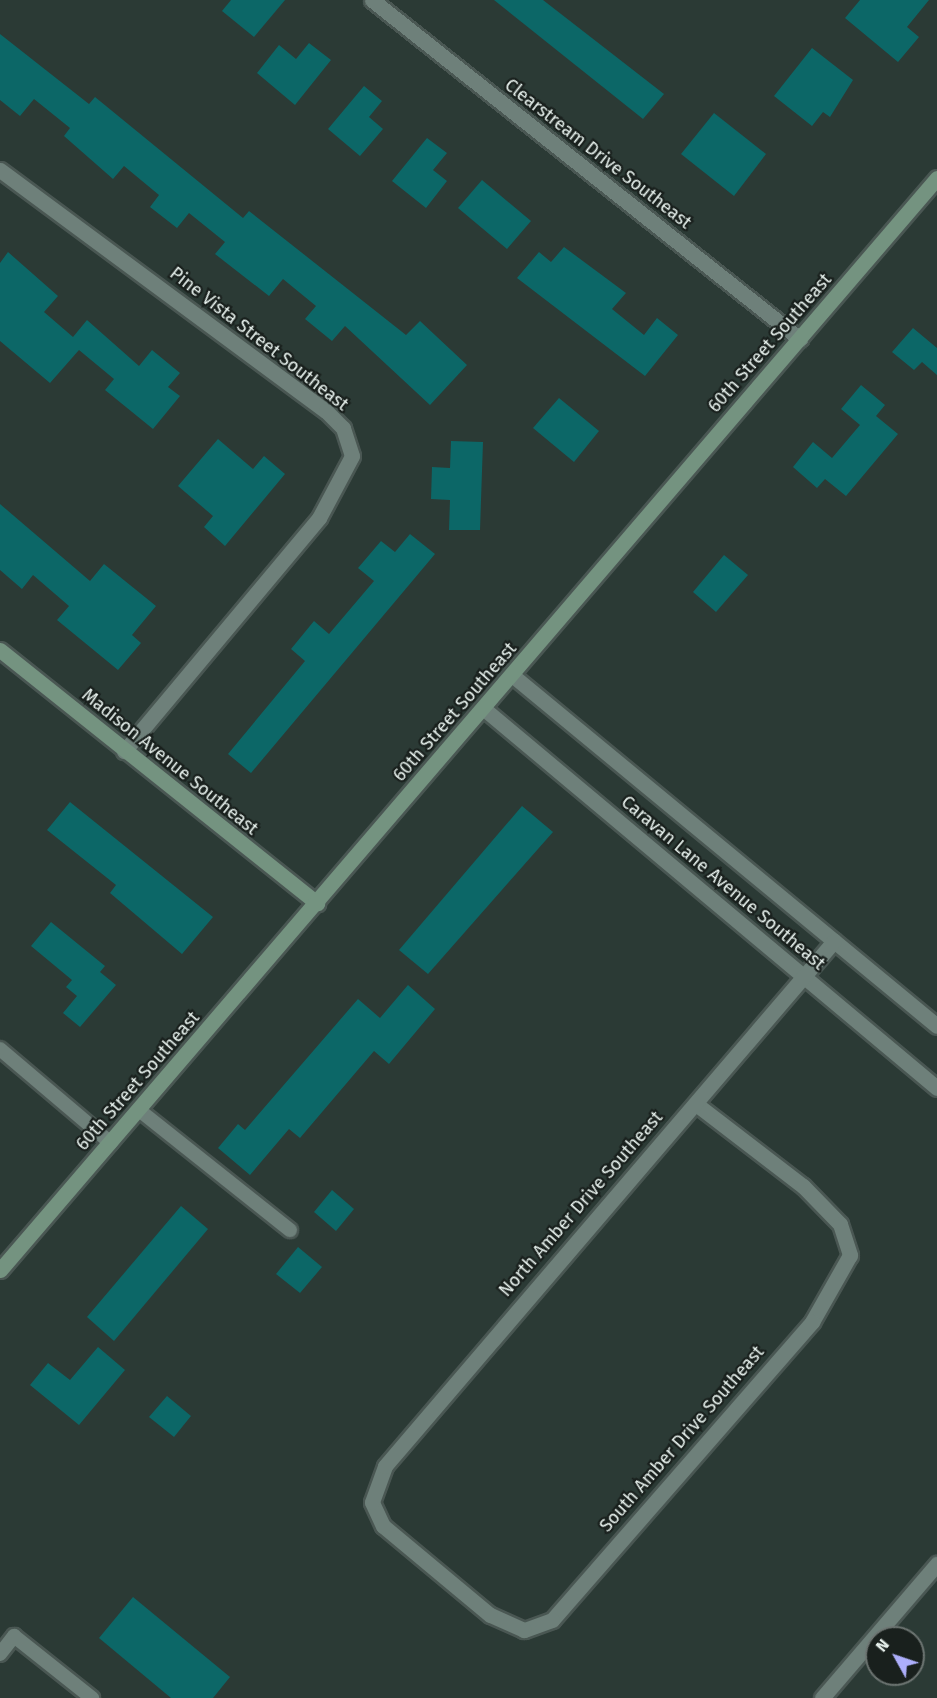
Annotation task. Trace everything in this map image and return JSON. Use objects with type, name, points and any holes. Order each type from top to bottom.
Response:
[{"type":"main road","name":"60th Street Southeast","points":[[0,1270],[937,178]]},
{"type":"main road","name":"Madison Avenue Southeast","points":[[0,650],[316,903]]},
{"type":"street","name":"Clearstream Drive Southeast","points":[[372,0],[800,339]]},
{"type":"street","name":"Pine Vista Street Southeast","points":[[0,170],[326,411],[343,428],[352,456],[319,518],[124,751]]},
{"type":"street","name":"Caravan Lane Avenue Southeast","points":[[512,675],[937,1026]]},
{"type":"street","name":"Caravan Lane Avenue Southeast","points":[[483,708],[937,1088]]},
{"type":"street","name":"North Amber Drive Southeast","points":[[524,1630],[490,1615],[383,1526],[372,1502],[385,1466],[468,1364],[696,1104],[834,941]]},
{"type":"street","name":"South Amber Drive Southeast","points":[[524,1630],[552,1620],[812,1322],[850,1255],[840,1224],[804,1186],[696,1104]]},
{"type":"street","points":[[822,1698],[937,1564]]},
{"type":"lane","points":[[0,1049],[111,1143]]},
{"type":"lane","points":[[139,1110],[290,1230]]},
{"type":"lane","points":[[0,1654],[14,1636],[92,1698]]},
{"type":"building","points":[[231,0],[285,0],[254,37],[222,11]]},
{"type":"building","points":[[494,0],[543,0],[664,94],[643,119]]},
{"type":"building","points":[[860,0],[929,0],[907,27],[919,37],[898,62],[845,18]]},
{"type":"building","points":[[0,34],[89,104],[95,97],[243,218],[249,211],[406,335],[420,321],[467,365],[430,405],[345,326],[332,341],[305,319],[316,306],[283,279],[269,296],[215,254],[225,242],[189,213],[177,228],[150,207],[159,195],[124,166],[113,179],[64,136],[70,128],[34,99],[20,116],[0,100]]},
{"type":"building","points":[[309,43],[331,60],[295,105],[257,73],[279,45],[296,59]]},
{"type":"building","points":[[812,48],[853,80],[830,117],[823,112],[812,126],[774,96]]},
{"type":"building","points":[[364,86],[382,101],[369,117],[383,129],[360,156],[328,129]]},
{"type":"building","points":[[714,113],[766,154],[734,196],[681,154]]},
{"type":"building","points":[[427,138],[447,153],[433,170],[447,181],[426,208],[392,181]]},
{"type":"building","points":[[482,180],[531,221],[507,249],[458,208]]},
{"type":"building","points":[[564,247],[626,293],[612,309],[644,335],[657,318],[678,335],[645,376],[517,278],[539,252],[551,262]]},
{"type":"building","points":[[8,252],[58,296],[44,312],[73,337],[87,320],[139,366],[152,350],[180,373],[168,387],[180,396],[153,429],[105,390],[114,379],[79,350],[50,383],[0,341],[0,263]]},
{"type":"building","points":[[913,328],[937,348],[937,375],[922,362],[914,370],[892,352]]},
{"type":"building","points":[[861,385],[885,405],[876,416],[898,434],[846,496],[825,479],[817,488],[793,467],[813,442],[832,458],[860,425],[841,409]]},
{"type":"building","points":[[559,398],[599,431],[574,462],[533,428]]},
{"type":"building","points":[[218,439],[253,469],[264,456],[285,474],[225,546],[204,527],[213,516],[178,486]]},
{"type":"building","points":[[451,441],[483,442],[480,530],[449,530],[450,500],[431,499],[432,467],[450,468]]},
{"type":"building","points":[[0,504],[90,581],[104,564],[156,606],[132,635],[141,643],[118,670],[57,620],[69,606],[33,575],[22,589],[0,570]]},
{"type":"building","points":[[410,534],[435,554],[251,773],[228,754],[305,661],[291,649],[314,621],[329,634],[374,581],[358,568],[381,541],[395,552]]},
{"type":"building","points":[[724,555],[748,575],[716,612],[693,592]]},
{"type":"building","points":[[70,802],[213,917],[182,954],[110,893],[116,885],[47,830]]},
{"type":"building","points":[[522,806],[553,832],[428,974],[399,950]]},
{"type":"building","points":[[51,922],[105,966],[100,972],[116,985],[80,1027],[63,1013],[77,996],[66,987],[72,980],[31,946]]},
{"type":"building","points":[[408,985],[435,1009],[389,1064],[374,1051],[300,1138],[289,1129],[250,1175],[218,1148],[238,1124],[245,1130],[358,999],[380,1018]]},
{"type":"building","points":[[332,1190],[354,1209],[336,1231],[314,1212]]},
{"type":"building","points":[[181,1206],[208,1229],[114,1341],[87,1317]]},
{"type":"building","points":[[298,1247],[322,1267],[300,1293],[276,1274]]},
{"type":"building","points":[[98,1347],[125,1370],[79,1425],[30,1385],[48,1363],[70,1380]]},
{"type":"building","points":[[167,1396],[191,1416],[174,1437],[149,1417]]},
{"type":"building","points":[[133,1597],[230,1677],[213,1698],[171,1698],[99,1638]]}]
